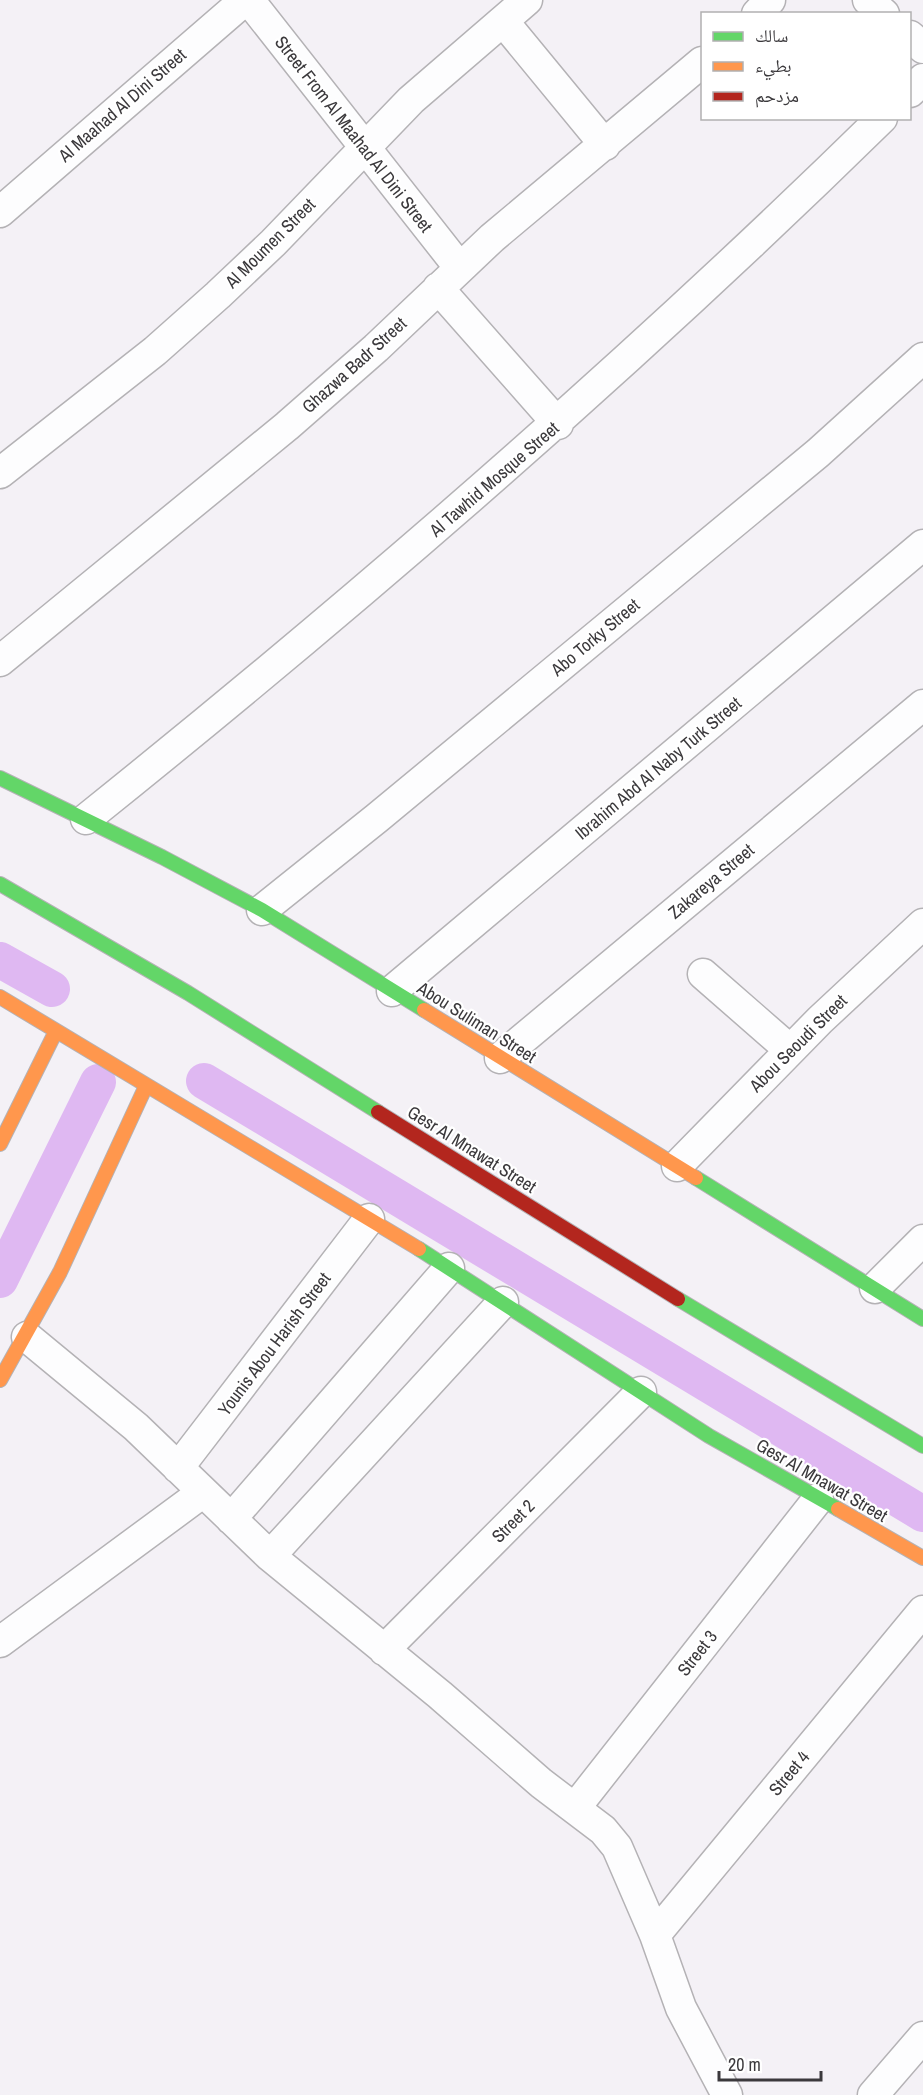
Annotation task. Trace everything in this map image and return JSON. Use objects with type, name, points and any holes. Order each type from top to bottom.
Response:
[{"type":"street","name":"Street From Al Maahad Al Dini Street","points":[[247,0],[459,267]]},
{"type":"street","name":"Al Maahad Al Dini Street","points":[[0,212],[247,0]]},
{"type":"street","name":"Al Moumen Street","points":[[0,473],[170,337],[273,243],[411,100],[527,0]]},
{"type":"street","points":[[759,12],[770,0]]},
{"type":"street","points":[[868,0],[882,12]]},
{"type":"street","points":[[502,21],[605,145]]},
{"type":"street","points":[[911,38],[923,48]]},
{"type":"street","name":"Ghazwa Badr Street","points":[[0,661],[287,426],[376,348],[459,267],[701,63]]},
{"type":"street","points":[[911,90],[923,79]]},
{"type":"street","name":"Al Tawhid Mosque Street","points":[[86,819],[386,574],[558,424],[669,323],[880,120]]},
{"type":"street","points":[[438,288],[558,424]]},
{"type":"street","name":"Abo Torky Street","points":[[262,910],[387,810],[818,453],[923,358]]},
{"type":"street","name":"Ibrahim Abd Al Naby Turk Street","points":[[393,992],[923,545]]},
{"type":"street","name":"Zakareya Street","points":[[500,1058],[923,705]]},
{"type":"street","name":"Abou Suliman Street","points":[[0,778],[86,819],[262,910],[923,1319]]},
{"type":"street","name":"Gesr Al Mnawat Street","points":[[0,884],[188,993],[615,1261],[923,1446]]},
{"type":"street","name":"Abou Seoudi Street","points":[[677,1166],[790,1050],[878,964],[923,924]]},
{"type":"street","points":[[703,974],[790,1050]]},
{"type":"street","name":"Gesr Al Mnawat Street","points":[[0,997],[449,1268],[709,1436],[923,1558]]},
{"type":"street","points":[[0,1144],[56,1031]]},
{"type":"street","points":[[0,1380],[27,1337],[90,1210],[146,1086]]},
{"type":"street","name":"Younis Abou Harish Street","points":[[178,1468],[369,1219]]},
{"type":"street","points":[[875,1288],[923,1240]]},
{"type":"street","points":[[231,1519],[449,1268]]},
{"type":"street","points":[[270,1556],[503,1302]]},
{"type":"street","points":[[27,1337],[136,1427],[270,1556],[603,1830],[616,1847],[655,1935],[681,2008],[727,2095]]},
{"type":"street","name":"Street 2","points":[[384,1650],[641,1392]]},
{"type":"street","points":[[0,1642],[202,1493]]},
{"type":"street","name":"Street 3","points":[[575,1808],[818,1498]]},
{"type":"street","name":"Street 4","points":[[655,1935],[923,1611]]},
{"type":"street","points":[[873,2095],[923,2037]]},
{"type":"waterway","points":[[0,960],[52,989]]},
{"type":"waterway","points":[[204,1081],[923,1514]]},
{"type":"waterway","points":[[0,1280],[98,1082]]},
{"type":"traffic: fast","points":[[0,778],[162,857],[262,910],[424,1010]]},
{"type":"traffic: fast","points":[[0,884],[188,993],[378,1112]]},
{"type":"traffic: fast","points":[[696,1178],[923,1319]]},
{"type":"traffic: fast","points":[[419,1249],[709,1436],[838,1509]]},
{"type":"traffic: fast","points":[[678,1299],[923,1446]]},
{"type":"traffic: slow","points":[[0,997],[419,1249]]},
{"type":"traffic: slow","points":[[424,1010],[696,1178]]},
{"type":"traffic: slow","points":[[0,1144],[56,1031]]},
{"type":"traffic: slow","points":[[0,1380],[60,1272],[146,1086]]},
{"type":"traffic: slow","points":[[838,1509],[923,1558]]},
{"type":"traffic: jam","points":[[378,1112],[678,1299]]}]
